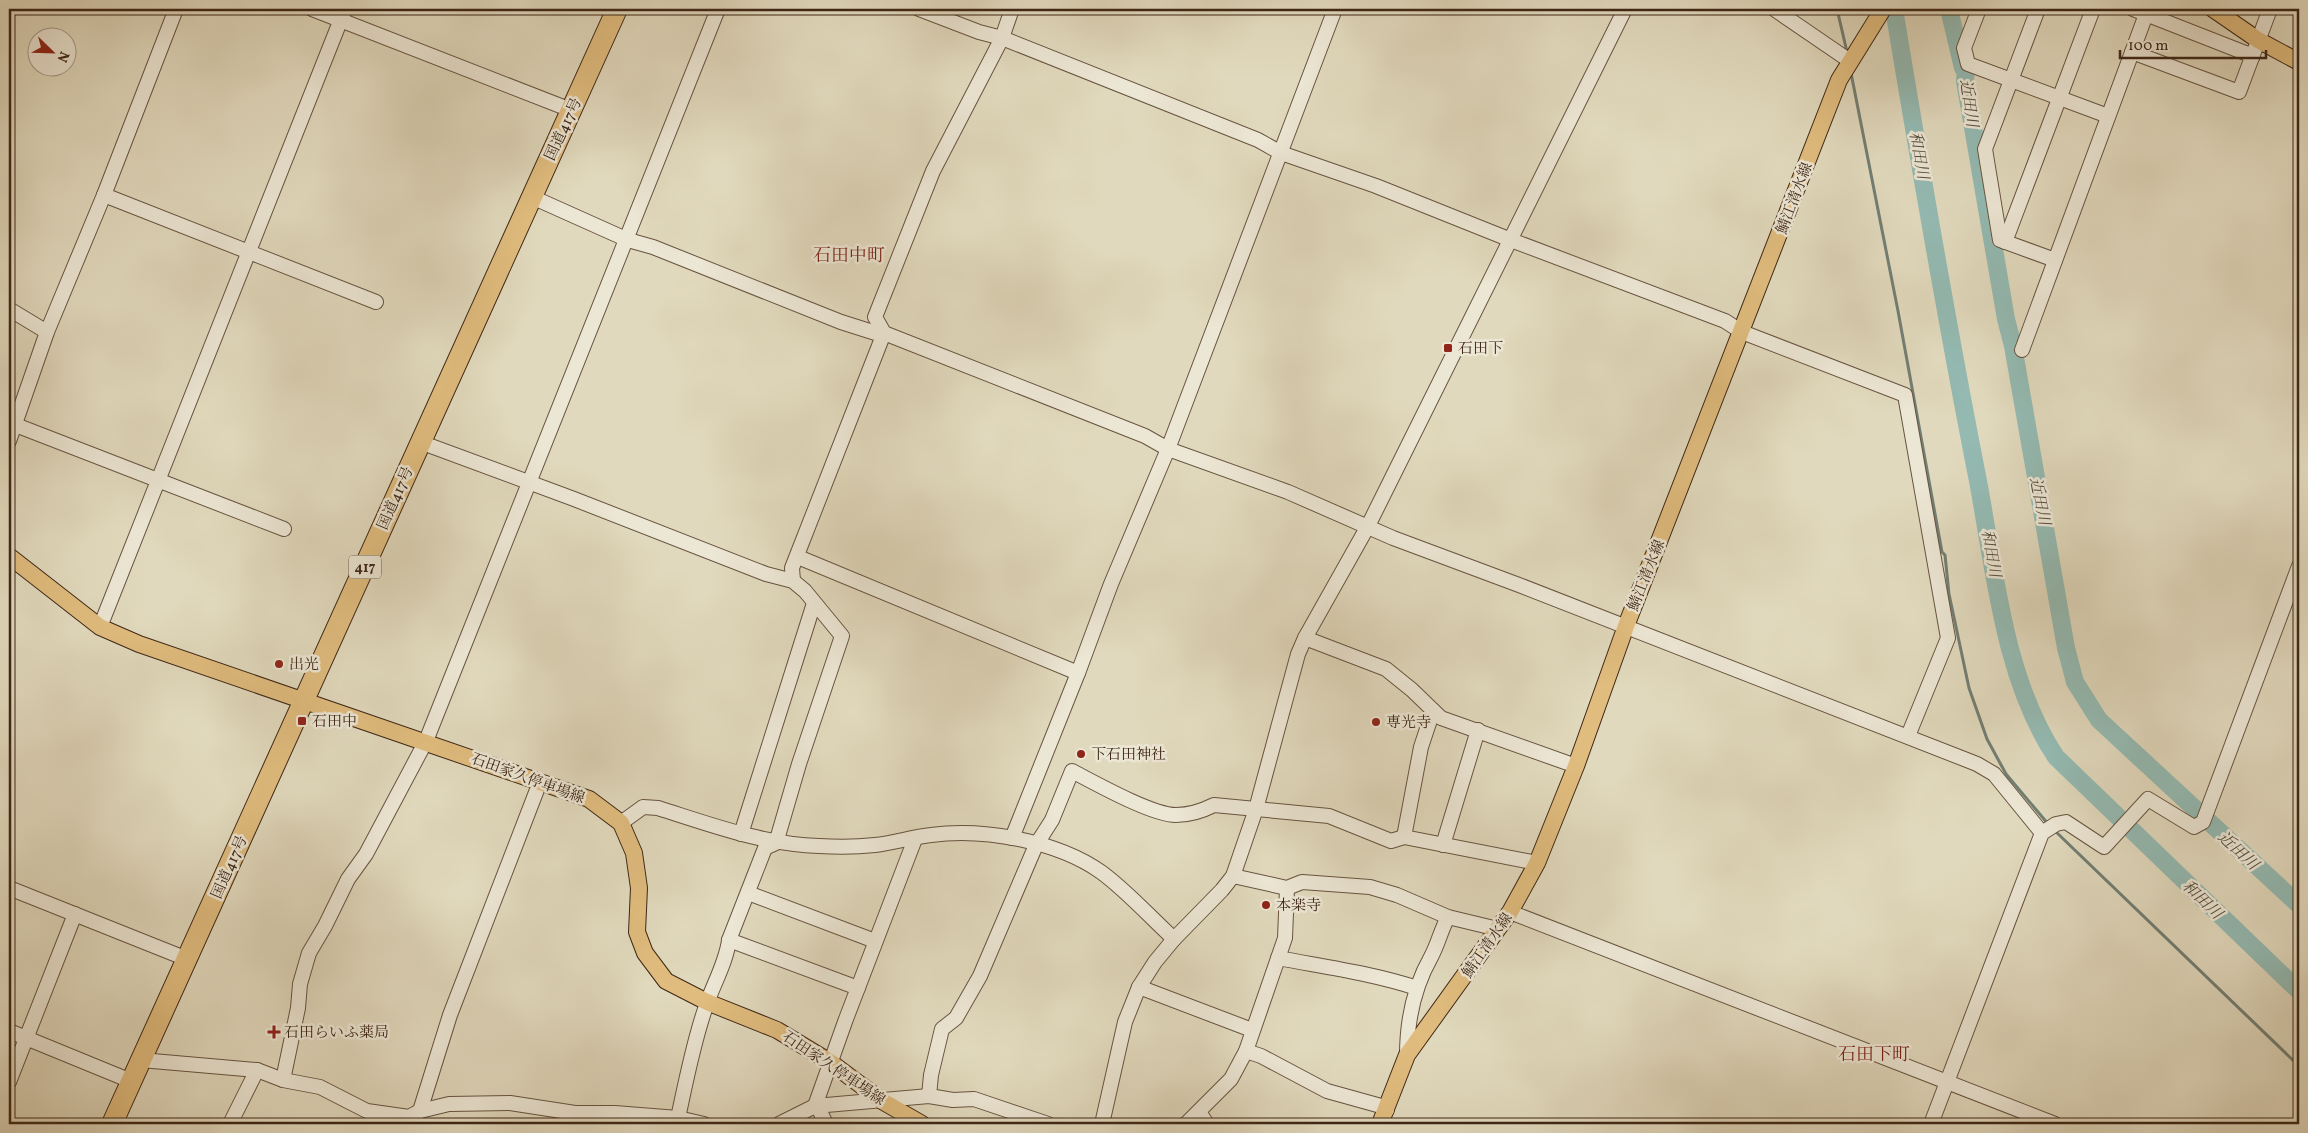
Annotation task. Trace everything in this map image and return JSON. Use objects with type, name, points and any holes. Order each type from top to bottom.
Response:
[{"type":"highway","name":"国道417号","points":[[112,1124],[617,9]]},
{"type":"main road","name":"鯖江清水線","points":[[1384,1117],[1407,1055],[1510,912],[1537,863],[1576,766],[1626,626],[1839,80],[1862,40],[1883,9]]},
{"type":"main road","points":[[2213,9],[2255,48],[2299,62]]},
{"type":"main road","name":"石田家久停車場線","points":[[9,556],[100,627],[139,644],[426,741],[589,799],[620,823],[634,853],[638,872],[636,921],[642,948],[666,981],[707,1002],[777,1030],[830,1062],[882,1101],[922,1124]]},
{"type":"street","points":[[9,441],[13,424],[47,332],[104,195],[176,9]]},
{"type":"street","points":[[312,9],[342,14],[572,110]]},
{"type":"street","points":[[283,1080],[298,1008],[300,984],[309,953],[325,926],[348,879],[366,854],[426,741],[528,482],[628,240],[637,211],[718,9]]},
{"type":"street","points":[[919,9],[978,32],[1002,38],[1258,140],[1281,153],[1376,186],[1511,240],[1725,320],[1742,332],[1905,395],[1948,638],[1908,736]]},
{"type":"street","points":[[793,581],[792,568],[870,374],[883,334],[876,317],[933,172],[1002,38],[1012,9]]},
{"type":"street","points":[[1012,838],[1078,673],[1111,584],[1168,448],[1335,9]]},
{"type":"street","points":[[1102,1124],[1125,1022],[1139,987],[1155,962],[1174,938],[1222,890],[1233,876],[1256,809],[1298,654],[1305,638],[1368,526],[1625,9]]},
{"type":"street","points":[[1774,9],[1850,61]]},
{"type":"street","points":[[1979,9],[1964,48],[1968,64],[2108,116]]},
{"type":"street","points":[[2038,9],[1985,149],[2000,240],[2055,260]]},
{"type":"street","points":[[2006,242],[2092,9]]},
{"type":"street","points":[[2132,52],[2239,92],[2270,9]]},
{"type":"street","points":[[2022,350],[2132,52],[2142,10],[2255,48]]},
{"type":"street","points":[[100,627],[342,14]]},
{"type":"street","points":[[104,195],[376,302]]},
{"type":"street","points":[[532,197],[628,240],[653,247],[841,322],[883,334],[1145,436],[1168,448],[1288,492],[1393,538],[1626,626],[1977,764],[1994,774],[2042,833]]},
{"type":"street","points":[[9,309],[47,332]]},
{"type":"street","points":[[13,424],[284,529]]},
{"type":"street","points":[[420,442],[766,574],[793,581],[805,591],[842,636],[799,764],[776,843],[765,848],[729,940],[727,955],[707,1002],[696,1037],[678,1118]]},
{"type":"street","points":[[798,557],[1078,673]]},
{"type":"street","points":[[1931,1124],[2042,833],[2056,824],[2066,822],[2104,847],[2148,798],[2194,827],[2203,822],[2299,566]]},
{"type":"street","points":[[741,834],[814,602]]},
{"type":"street","points":[[1305,638],[1386,669],[1412,690],[1441,718],[1576,766]]},
{"type":"street","points":[[1404,837],[1421,747],[1433,712]]},
{"type":"street","points":[[1443,845],[1478,730]]},
{"type":"street","points":[[929,1096],[935,1057],[942,1029],[956,1018],[980,976],[1036,845],[1052,820],[1072,771],[1142,806],[1175,816],[1202,812],[1214,805],[1329,816],[1390,841],[1404,837],[1537,863]]},
{"type":"street","points":[[416,1117],[450,1015],[540,782]]},
{"type":"street","points":[[620,823],[643,807],[658,808],[776,843],[820,846],[874,845],[962,832],[1012,838],[1082,860],[1102,873],[1174,938]]},
{"type":"street","points":[[826,1124],[817,1106],[830,1062],[914,839]]},
{"type":"street","points":[[1233,876],[1287,888],[1302,882],[1370,887],[1397,895],[1448,917],[1498,929]]},
{"type":"street","points":[[9,888],[187,958]]},
{"type":"street","points":[[1186,1124],[1231,1079],[1246,1051],[1285,938],[1287,888]]},
{"type":"street","points":[[748,893],[875,941]]},
{"type":"street","points":[[1510,912],[2055,1124]]},
{"type":"street","points":[[9,1082],[75,914]]},
{"type":"street","points":[[1407,1055],[1407,1028],[1416,988],[1448,917]]},
{"type":"street","points":[[729,940],[858,988]]},
{"type":"street","points":[[1278,958],[1327,968],[1340,968],[1393,980],[1416,988]]},
{"type":"street","points":[[1139,987],[1252,1030]]},
{"type":"street","points":[[9,1031],[131,1082]]},
{"type":"street","points":[[1246,1051],[1261,1056],[1327,1091],[1381,1106],[1384,1117]]},
{"type":"street","points":[[141,1060],[257,1070],[283,1080],[320,1087],[368,1111],[392,1120],[416,1117],[449,1104],[510,1103],[575,1113],[615,1113],[678,1118],[704,1124]]},
{"type":"street","points":[[230,1124],[257,1070]]},
{"type":"street","points":[[779,1124],[817,1106],[929,1096],[953,1100],[974,1099],[1048,1124]]},
{"type":"street","points":[[1199,1112],[1207,1124]]},
{"type":"waterway","points":[[1837,9],[1847,52]]},
{"type":"waterway","name":"和田川","points":[[1894,9],[1934,245],[1996,588],[2013,659],[2024,694],[2038,726],[2056,757],[2299,991]]},
{"type":"waterway","name":"近田川","points":[[1949,9],[1963,68],[1966,70],[1965,81],[2006,319],[2013,346],[2066,648],[2075,682],[2099,720],[2299,905]]},
{"type":"waterway","points":[[1851,73],[1898,311],[1942,552],[1945,555],[1949,594],[1969,688],[1987,739],[2006,774],[2049,825]]},
{"type":"waterway","points":[[2054,830],[2299,1066]]},
{"type":"place","name":"石田下","points":[[1448,348]]},
{"type":"place","name":"出光","points":[[279,664]]},
{"type":"place","name":"石田中","points":[[302,721]]},
{"type":"place","name":"専光寺","points":[[1376,722]]},
{"type":"place","name":"下石田神社","points":[[1081,754]]},
{"type":"place","name":"本楽寺","points":[[1266,905]]},
{"type":"place","name":"石田らいふ薬局","points":[[274,1032]]},
{"type":"district","name":"石田中町","points":[[849,255]]},
{"type":"district","name":"石田下町","points":[[1874,1054]]}]
